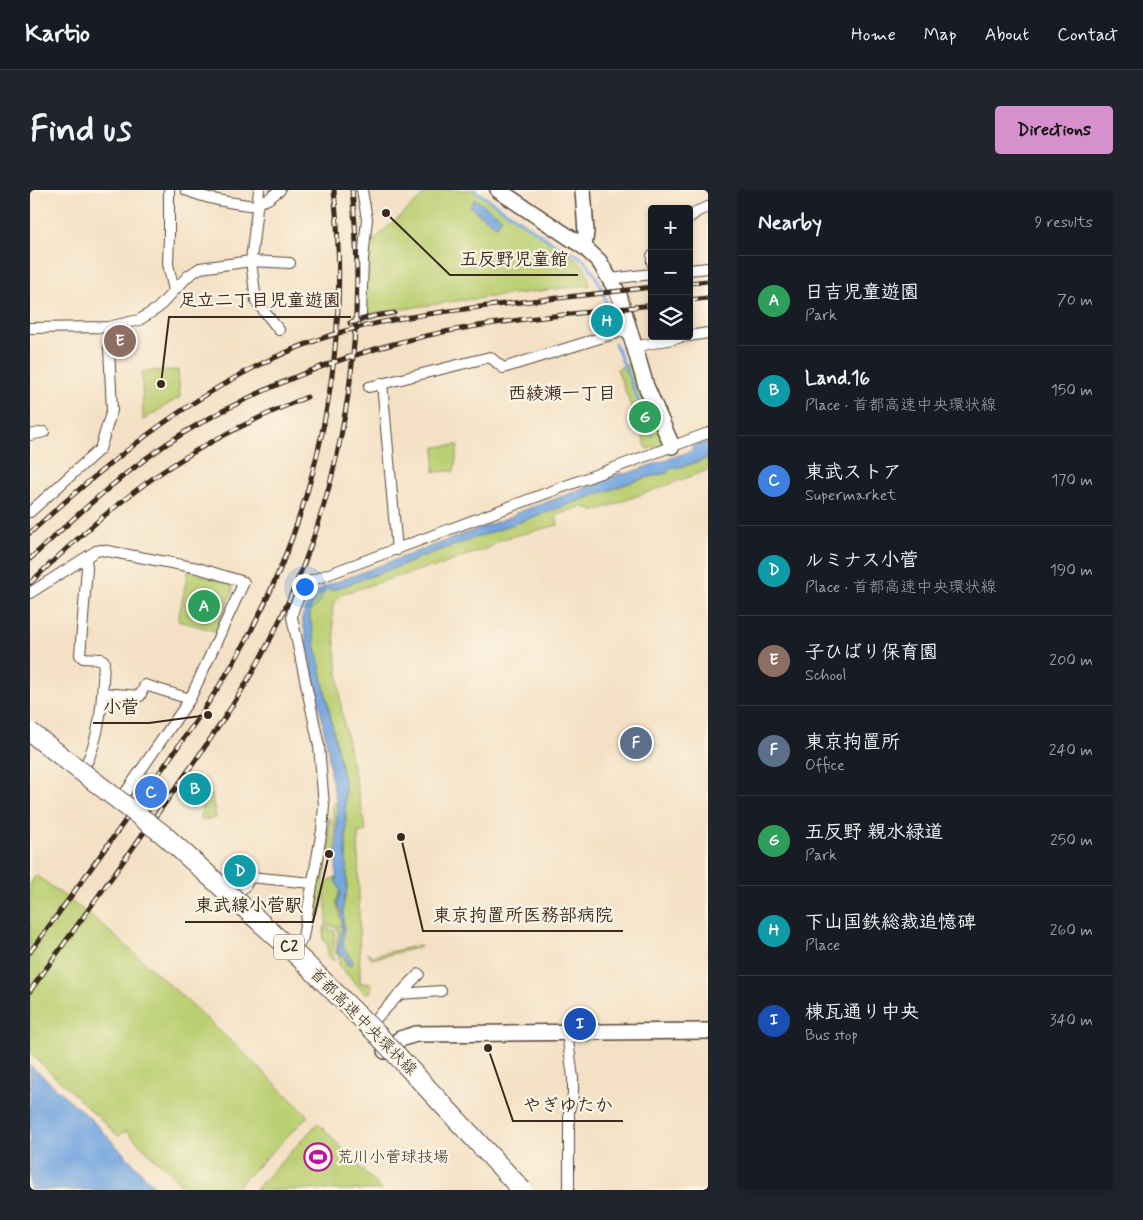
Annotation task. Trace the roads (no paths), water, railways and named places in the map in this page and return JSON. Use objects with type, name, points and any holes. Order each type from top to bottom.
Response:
[{"type":"highway","name":"首都高速中央環状線","points":[[30,732],[164,835],[302,960],[377,1034],[522,1190]]},
{"type":"highway","name":"首都高速中央環状線","points":[[30,747],[155,844],[234,913],[363,1036],[505,1190]]},
{"type":"street","points":[[169,190],[168,264],[174,291]]},
{"type":"street","points":[[186,190],[219,201],[257,204],[280,190]]},
{"type":"street","points":[[259,190],[251,261],[256,301],[279,330]]},
{"type":"street","points":[[498,190],[584,247],[599,262],[619,295],[646,386],[672,446]]},
{"type":"street","points":[[582,190],[586,232],[584,247]]},
{"type":"street","points":[[361,315],[367,220],[364,192]]},
{"type":"street","points":[[693,215],[708,207]]},
{"type":"street","points":[[30,328],[108,327],[139,320],[158,308],[188,276],[200,268],[251,261],[290,263]]},
{"type":"street","points":[[693,270],[708,268]]},
{"type":"street","points":[[610,279],[648,274]]},
{"type":"street","points":[[30,512],[100,449],[112,410],[108,327]]},
{"type":"street","points":[[369,387],[490,357],[503,368],[629,328]]},
{"type":"street","points":[[693,335],[708,333]]},
{"type":"street","points":[[634,347],[668,340]]},
{"type":"street","points":[[382,383],[397,550]]},
{"type":"street","points":[[30,435],[44,432]]},
{"type":"street","points":[[298,946],[303,937],[323,816],[319,746],[292,612],[303,590],[313,580],[708,433]]},
{"type":"street","points":[[30,592],[96,551],[102,550],[198,568],[244,582],[190,699],[123,796]]},
{"type":"street","points":[[85,766],[91,755],[100,724],[104,661],[101,659],[83,658],[80,655],[87,568],[86,558]]},
{"type":"street","points":[[102,693],[140,696],[145,685],[190,699]]},
{"type":"street","points":[[239,892],[246,886],[250,877],[312,883]]},
{"type":"street","points":[[365,1029],[419,974]]},
{"type":"street","points":[[400,994],[441,991]]},
{"type":"street","points":[[385,1051],[400,1039],[416,1034],[708,1031]]},
{"type":"street","points":[[567,1032],[573,1078],[573,1095],[569,1111],[569,1190]]},
{"type":"water","points":[[475,199],[502,218],[496,226],[470,207]]},
{"type":"water","points":[[708,442],[708,458],[669,469],[667,473],[626,484],[332,590],[329,589],[314,600],[310,619],[345,786],[347,890],[343,910],[343,948],[353,962],[353,964],[348,965],[345,957],[337,954],[342,920],[340,917],[341,911],[337,904],[340,893],[339,886],[336,883],[337,805],[302,618],[310,596],[328,585],[600,483],[620,473],[626,474],[691,451],[693,446]]},
{"type":"water","points":[[30,1065],[93,1121],[158,1190],[30,1190]]},
{"type":"waterway","points":[[474,190],[565,251],[575,254],[584,261],[592,270],[604,294],[610,319],[610,329]]},
{"type":"waterway","points":[[615,343],[652,435]]},
{"type":"railway","points":[[30,952],[178,747],[213,695],[235,660],[264,606],[288,550],[307,492],[322,433],[332,373],[338,312],[338,251],[334,190]]},
{"type":"railway","points":[[30,991],[221,723],[257,664],[285,609],[308,553],[327,494],[341,435],[351,374],[356,313],[356,251],[352,190]]},
{"type":"railway","points":[[693,283],[708,281]]},
{"type":"railway","points":[[30,533],[100,472],[177,414],[217,388],[258,365],[301,346],[345,331],[407,317],[648,287]]},
{"type":"railway","points":[[693,300],[708,298]]},
{"type":"railway","points":[[30,559],[66,525],[143,460],[211,417],[292,379],[376,349],[435,334],[497,323],[648,305]]},
{"type":"railway","points":[[350,323],[374,316],[394,313]]},
{"type":"railway","points":[[30,583],[98,521],[171,466],[238,428],[307,397]]},
{"type":"place","name":"五反野児童館","points":[[386,213]]},
{"type":"place","name":"下山国鉄総裁追憶碑","points":[[607,321]]},
{"type":"place","name":"子ひばり保育園","points":[[120,341]]},
{"type":"place","name":"足立二丁目児童遊園","points":[[161,384]]},
{"type":"place","name":"五反野 親水緑道","points":[[645,417]]},
{"type":"place","name":"日吉児童遊園","points":[[204,606]]},
{"type":"place","name":"小菅","points":[[208,715]]},
{"type":"place","name":"東京拘置所","points":[[636,743]]},
{"type":"place","name":"Land.16","points":[[195,789]]},
{"type":"place","name":"東武ストア","points":[[151,792]]},
{"type":"place","name":"東京拘置所医務部病院","points":[[401,837]]},
{"type":"place","name":"東武線小菅駅","points":[[329,854]]},
{"type":"place","name":"ルミナス小菅","points":[[240,871]]},
{"type":"place","name":"棟瓦通り中央","points":[[580,1024]]},
{"type":"place","name":"やぎゆたか","points":[[488,1048]]},
{"type":"place","name":"荒川小菅球技場","points":[[318,1157]]},
{"type":"district","name":"西綾瀬一丁目","points":[[562,394]]}]
